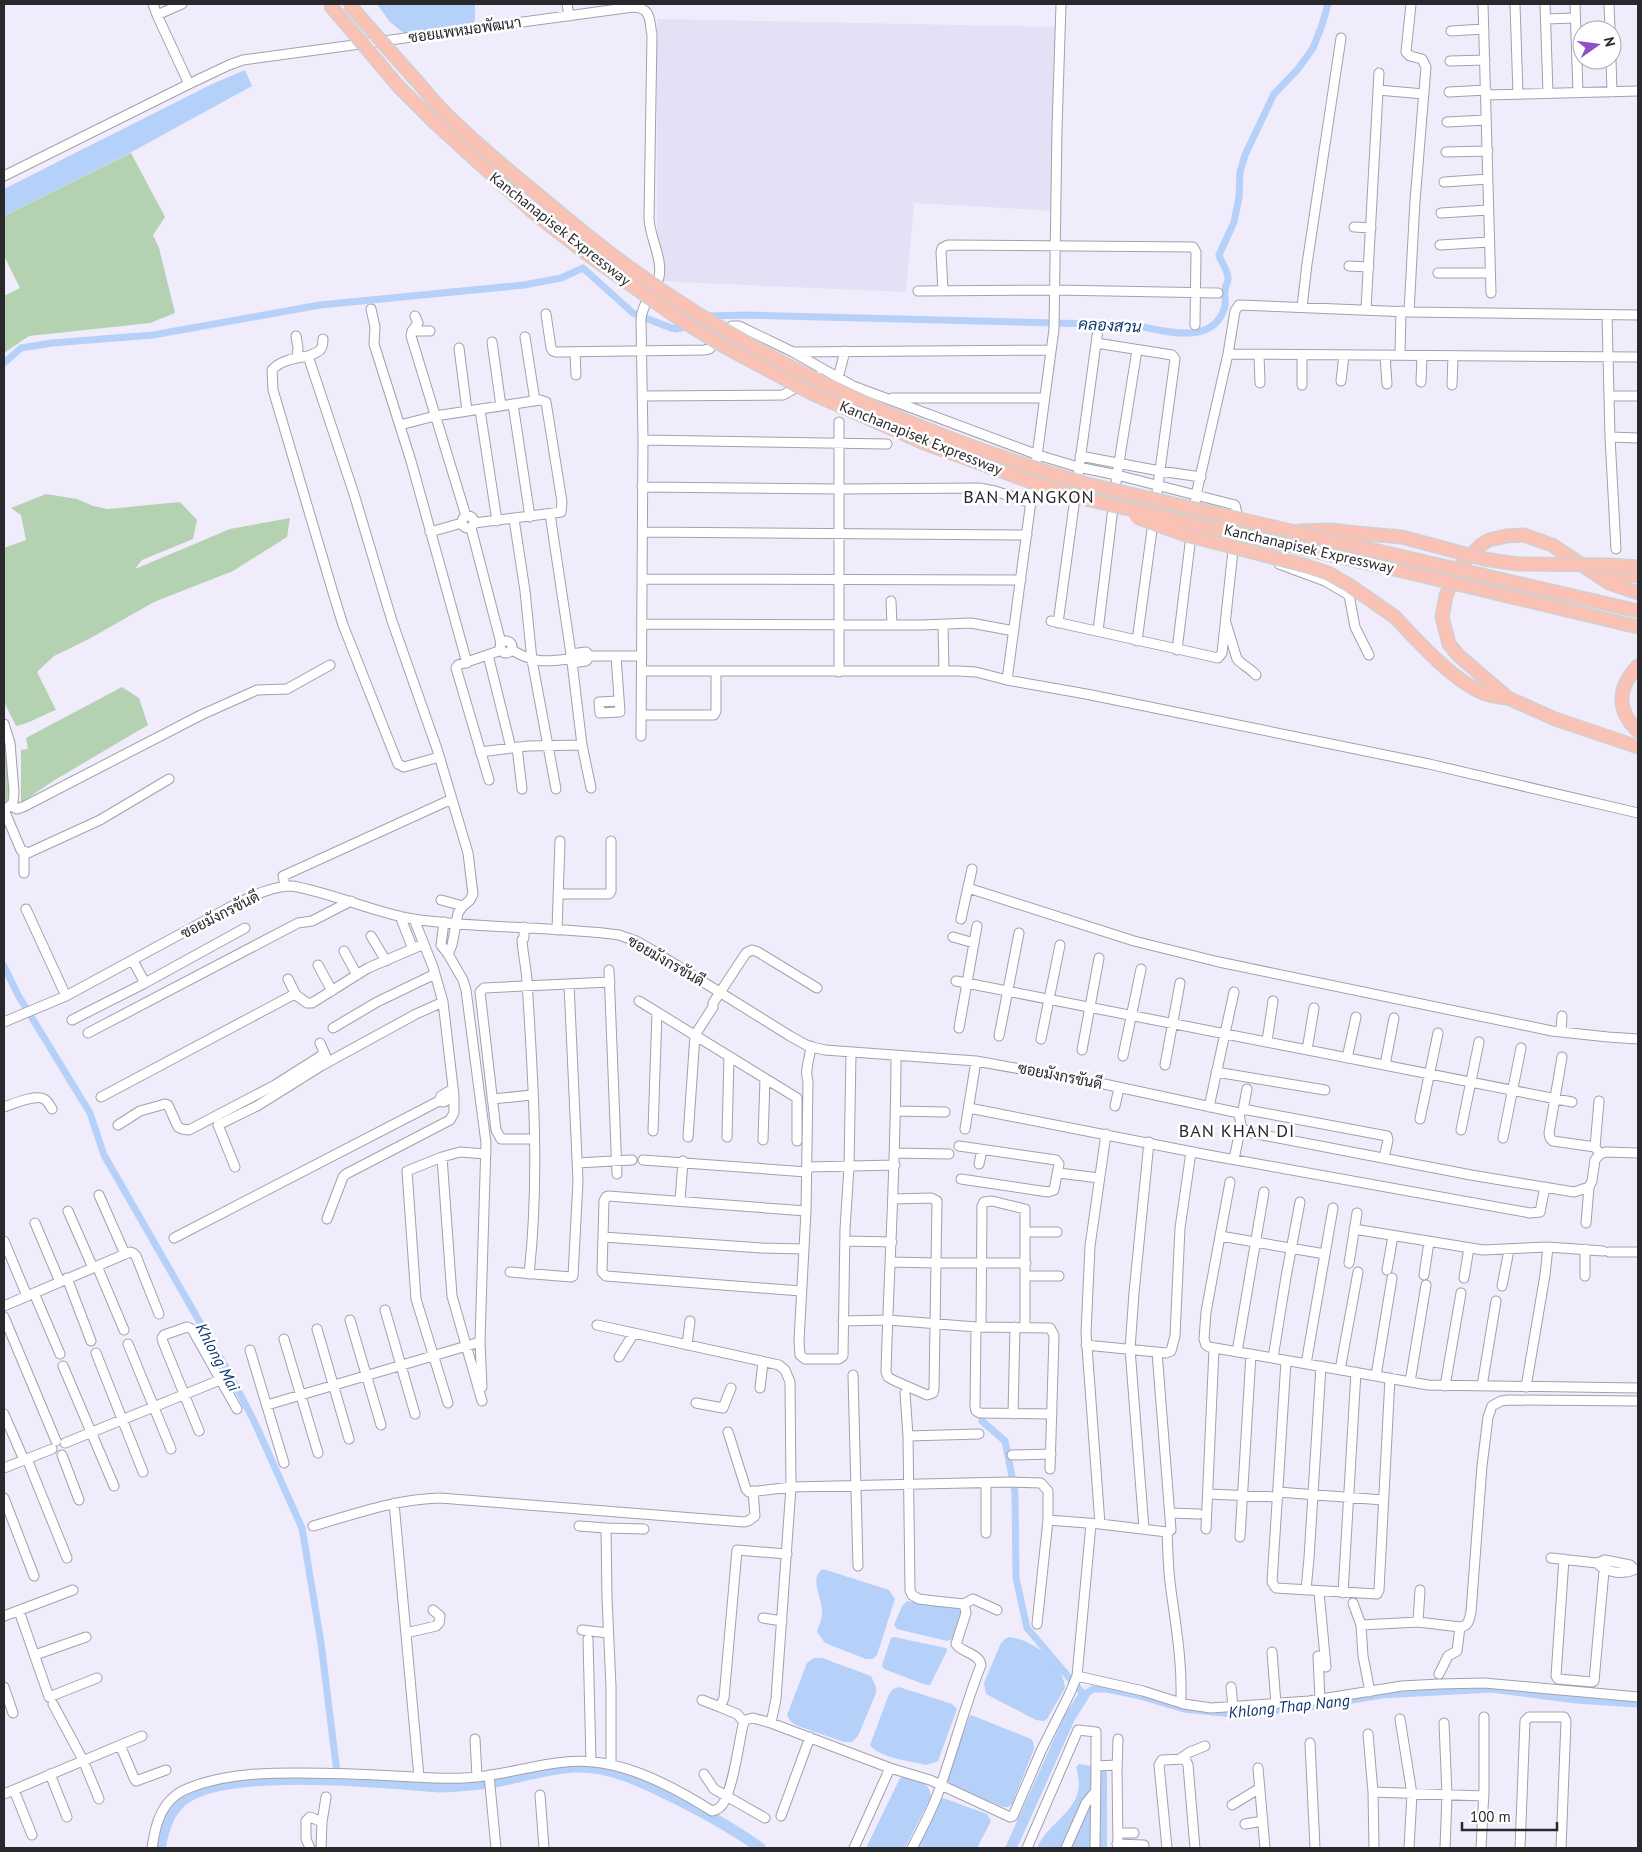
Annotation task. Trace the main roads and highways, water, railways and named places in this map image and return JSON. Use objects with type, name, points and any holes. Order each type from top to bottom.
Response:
[{"type":"highway","name":"Kanchanapisek Expressway","points":[[329,4],[399,87],[484,169],[534,213],[583,251],[681,320],[768,371],[821,398],[956,455],[1090,500],[1411,572],[1638,627]]},
{"type":"highway","name":"Kanchanapisek Expressway","points":[[348,4],[449,117],[498,162],[595,242],[631,269],[731,334],[818,380],[897,418],[1015,463],[1121,493],[1638,611]]},
{"type":"highway","points":[[1120,508],[1139,518],[1186,534],[1328,573],[1357,590],[1394,617],[1442,665],[1463,681],[1490,696],[1508,698]]},
{"type":"highway","points":[[1289,531],[1330,530],[1402,537],[1484,559],[1517,564],[1638,567]]},
{"type":"highway","points":[[1357,533],[1520,570],[1612,573],[1638,576]]},
{"type":"highway","points":[[1638,593],[1609,583],[1552,545],[1524,535],[1506,536],[1489,540],[1481,545],[1456,570],[1446,596],[1442,617],[1449,644],[1459,656],[1508,698],[1555,719],[1638,747]]},
{"type":"highway","points":[[1638,666],[1624,684],[1622,695],[1623,707],[1629,722],[1638,731]]},
{"type":"water","points":[[377,4],[475,4],[475,20],[473,24],[405,34],[390,22]]},
{"type":"water","points":[[245,70],[252,86],[126,155],[4,216],[4,189],[210,85]]},
{"type":"water","points":[[823,1569],[889,1590],[895,1599],[877,1655],[873,1659],[866,1659],[825,1643],[817,1632],[821,1620],[822,1607],[816,1583],[819,1573]]},
{"type":"water","points":[[907,1601],[959,1609],[961,1613],[952,1639],[947,1641],[897,1629],[894,1625],[902,1606]]},
{"type":"water","points":[[894,1637],[946,1648],[947,1651],[930,1685],[884,1669],[882,1665],[891,1638]]},
{"type":"water","points":[[1009,1637],[1028,1643],[1045,1654],[1059,1669],[1063,1678],[1065,1688],[1044,1721],[1036,1720],[986,1694],[984,1683],[1001,1643]]},
{"type":"water","points":[[814,1658],[822,1658],[871,1676],[876,1687],[876,1693],[858,1736],[852,1742],[844,1742],[798,1726],[791,1722],[787,1715],[807,1663]]},
{"type":"water","points":[[899,1687],[952,1704],[957,1709],[938,1761],[926,1765],[904,1760],[880,1753],[870,1745],[889,1694],[893,1689]]},
{"type":"water","points":[[971,1715],[1031,1739],[1033,1742],[1034,1749],[1012,1804],[1008,1807],[1003,1807],[950,1785],[946,1781],[946,1775]]},
{"type":"water","points":[[1079,1764],[1104,1768],[1107,1773],[1107,1848],[1037,1848],[1046,1833],[1075,1799],[1079,1785],[1076,1767]]},
{"type":"water","points":[[906,1776],[919,1780],[926,1785],[931,1797],[905,1848],[866,1848],[900,1778]]},
{"type":"water","points":[[943,1798],[987,1814],[991,1821],[977,1848],[917,1848],[940,1800]]},
{"type":"waterway","name":"คลองสวน","points":[[4,363],[21,348],[52,343],[153,335],[320,305],[524,285],[561,278],[583,268],[633,313],[677,329],[689,326],[710,316],[746,315],[1133,325],[1172,332],[1199,332],[1210,327],[1219,319],[1225,306],[1225,290],[1228,277],[1219,255],[1234,222],[1239,197],[1240,172],[1245,155],[1274,94],[1298,69],[1313,48],[1328,4]]},
{"type":"waterway","name":"Khlong Mai","points":[[4,966],[18,995],[90,1113],[104,1155],[229,1373],[254,1421],[302,1528],[321,1643],[338,1781]]},
{"type":"waterway","name":"Khlong Thap Nang","points":[[982,1421],[1005,1441],[1015,1492],[1016,1578],[1027,1628],[1084,1695],[1093,1689],[1107,1689],[1184,1709],[1233,1714],[1303,1708],[1382,1695],[1491,1689],[1576,1700],[1638,1704]]},
{"type":"waterway","name":"Khlong Thap Nang","points":[[1011,1848],[1070,1717],[1084,1695]]},
{"type":"waterway","points":[[160,1848],[170,1817],[182,1801],[202,1790],[231,1783],[305,1779],[440,1787],[462,1786],[575,1767],[602,1769],[639,1781],[708,1815],[760,1848]]},
{"type":"district","name":"BAN MANGKON","points":[[1029,497]]},
{"type":"district","name":"BAN KHAN DI","points":[[1237,1131]]}]
